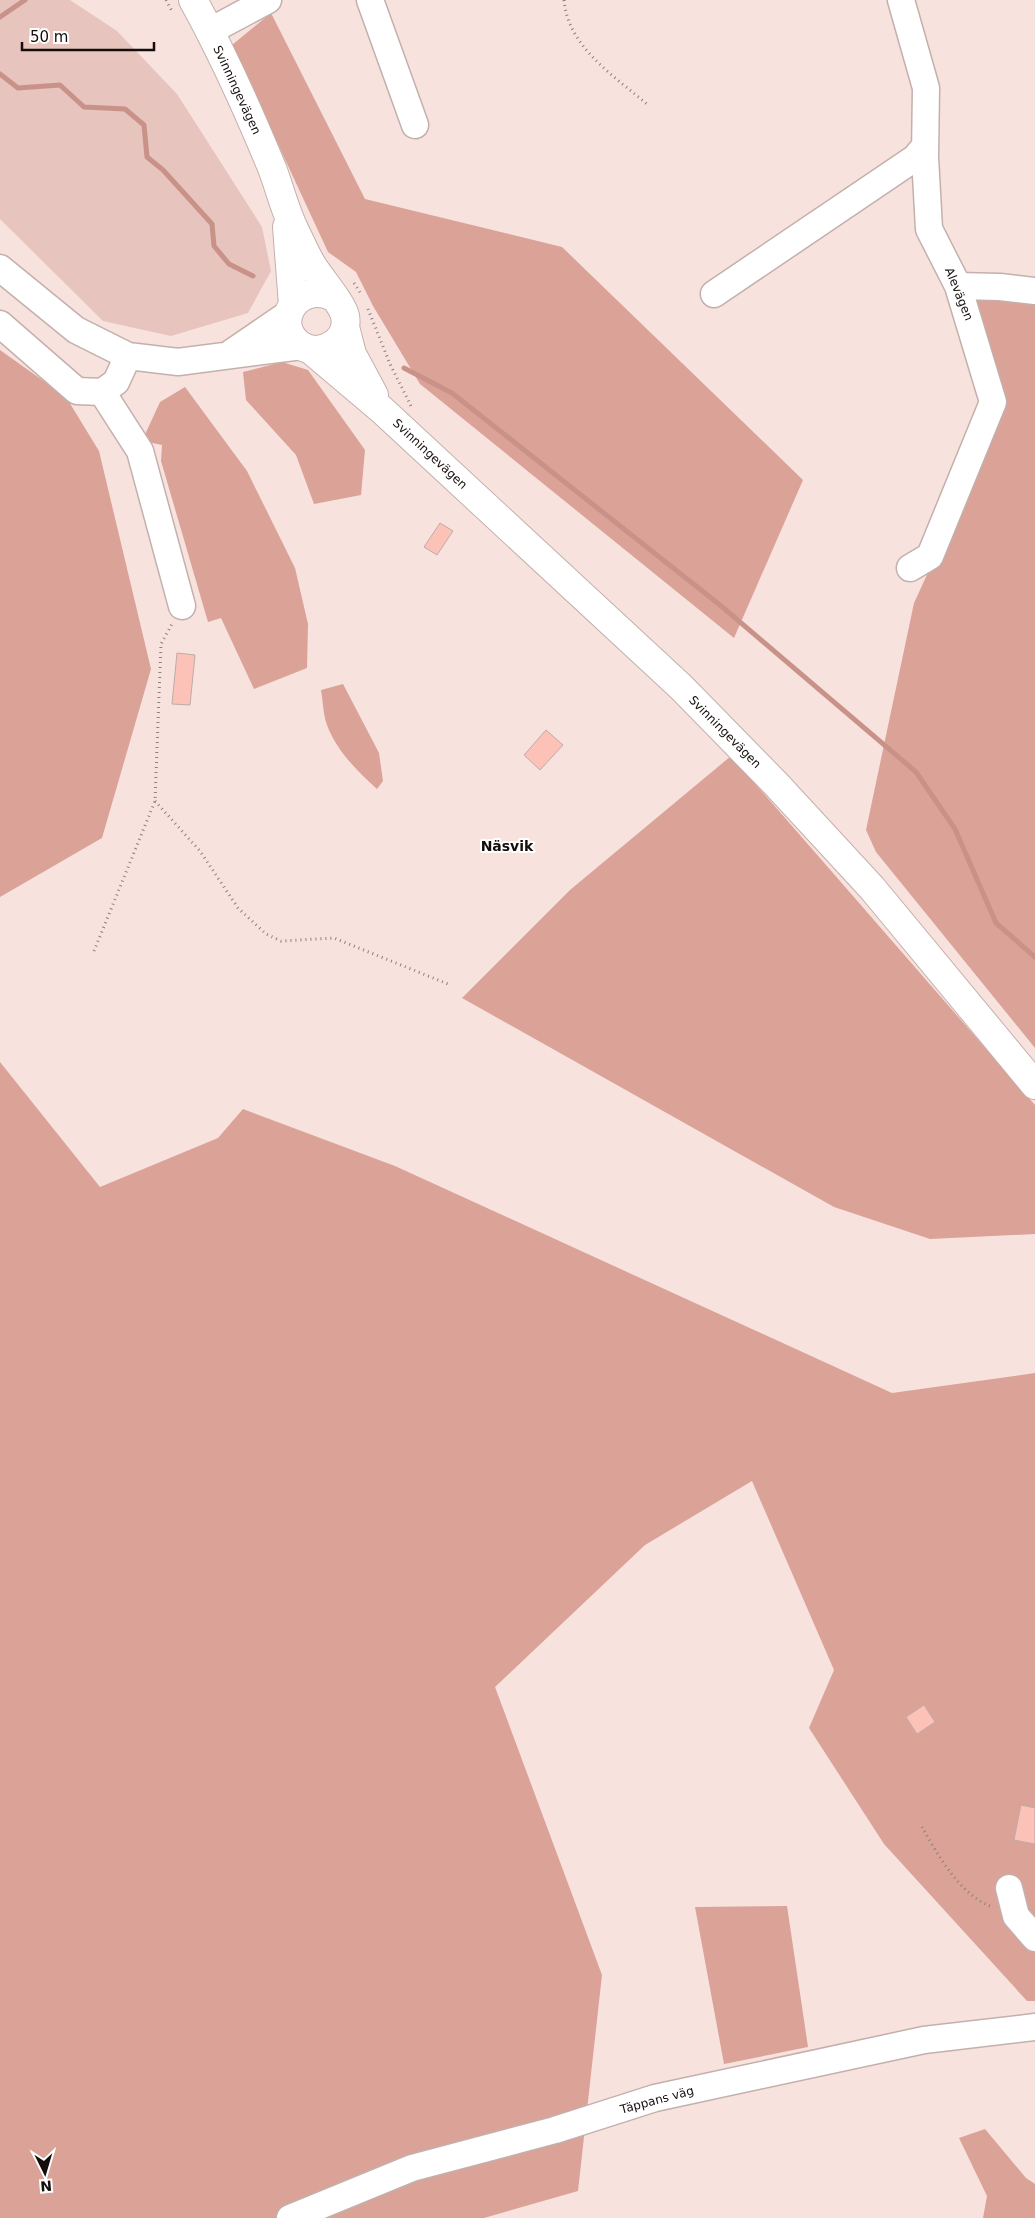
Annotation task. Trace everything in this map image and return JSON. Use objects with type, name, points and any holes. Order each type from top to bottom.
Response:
[{"type":"main road","name":"Svinningevägen","points":[[193,0],[241,93],[277,181],[286,211],[311,264],[344,311],[345,327],[352,354],[382,410]]},
{"type":"main road","name":"Svinningevägen","points":[[286,211],[290,332],[306,348],[382,410],[681,687],[776,784],[872,888],[1035,1085]]},
{"type":"main road","points":[[290,309],[308,294],[317,292],[333,297]]},
{"type":"main road","points":[[306,348],[329,347],[337,342],[345,327]]},
{"type":"street","points":[[210,31],[268,0]]},
{"type":"street","points":[[370,0],[415,126]]},
{"type":"street","name":"Alevägen","points":[[901,0],[926,88],[925,146],[928,229],[958,286],[993,402],[930,556],[910,568]]},
{"type":"street","points":[[714,294],[915,158],[925,146]]},
{"type":"street","points":[[0,268],[76,330],[128,356],[178,362],[228,354],[306,348]]},
{"type":"street","points":[[958,286],[1035,291]]},
{"type":"street","points":[[228,354],[290,309]]},
{"type":"street","points":[[0,324],[77,391],[102,392],[116,382],[128,356]]},
{"type":"street","points":[[102,392],[140,451],[182,606]]},
{"type":"street","points":[[1009,1888],[1016,1916],[1035,1938]]},
{"type":"street","name":"Täppans väg","points":[[290,2218],[412,2168],[555,2130],[655,2098],[924,2040],[1035,2027]]},
{"type":"path","points":[[564,0],[566,17],[573,33],[595,59],[649,106]]},
{"type":"path","points":[[94,951],[155,801],[161,644],[182,606]]},
{"type":"path","points":[[155,801],[200,852],[238,908],[266,934],[281,941],[334,938],[448,984]]},
{"type":"path","points":[[922,1827],[944,1866],[980,1902],[1016,1916]]},
{"type":"shaded area","points":[[0,0],[70,0],[117,31],[177,94],[262,227],[271,271],[248,313],[171,336],[103,321],[0,219]]},
{"type":"shaded area","points":[[271,13],[365,199],[562,247],[803,480],[734,638],[420,384],[373,306],[356,272],[328,252],[232,45]]},
{"type":"shaded area","points":[[978,294],[1035,304],[1035,1048],[876,852],[866,830],[914,603],[1000,416],[977,323]]},
{"type":"shaded area","points":[[0,350],[66,397],[99,451],[151,669],[102,838],[0,897]]},
{"type":"shaded area","points":[[282,362],[308,370],[365,450],[361,495],[314,504],[296,455],[246,400],[243,372]]},
{"type":"shaded area","points":[[185,387],[247,471],[295,568],[308,624],[307,668],[254,689],[221,618],[208,622],[161,461],[162,445],[142,441],[160,402]]},
{"type":"shaded area","points":[[343,684],[379,753],[383,781],[377,789],[355,768],[342,752],[327,725],[321,690]]},
{"type":"shaded area","points":[[731,756],[1035,1105],[1035,1234],[930,1239],[834,1207],[462,998],[570,890]]},
{"type":"shaded area","points":[[0,1062],[100,1187],[218,1138],[243,1109],[395,1166],[892,1393],[1035,1373],[1035,2001],[1027,2001],[884,1844],[809,1728],[834,1670],[752,1481],[645,1545],[495,1687],[602,1975],[578,2191],[484,2218],[0,2218]]},
{"type":"shaded area","points":[[787,1906],[808,2047],[724,2064],[695,1907]]},
{"type":"shaded area","points":[[985,2129],[1026,2178],[1035,2184],[1035,2218],[983,2218],[987,2196],[959,2138]]},
{"type":"building","points":[[440,523],[453,531],[437,555],[424,547]]},
{"type":"building","points":[[177,653],[195,655],[190,705],[172,704]]},
{"type":"building","points":[[546,730],[563,745],[540,770],[524,755]]},
{"type":"building","points":[[924,1705],[935,1722],[917,1734],[906,1717]]},
{"type":"building","points":[[1021,1805],[1035,1808],[1035,1844],[1014,1840]]},
{"type":"waterway","points":[[0,17],[25,0]]},
{"type":"waterway","points":[[0,74],[18,88],[60,85],[84,107],[125,109],[144,125],[147,157],[163,170],[212,224],[214,246],[229,264],[253,276]]},
{"type":"waterway","points":[[404,368],[452,393],[720,605],[916,772],[955,829],[996,923],[1035,957]]},
{"type":"district","name":"Näsvik","points":[[507,846]]}]
